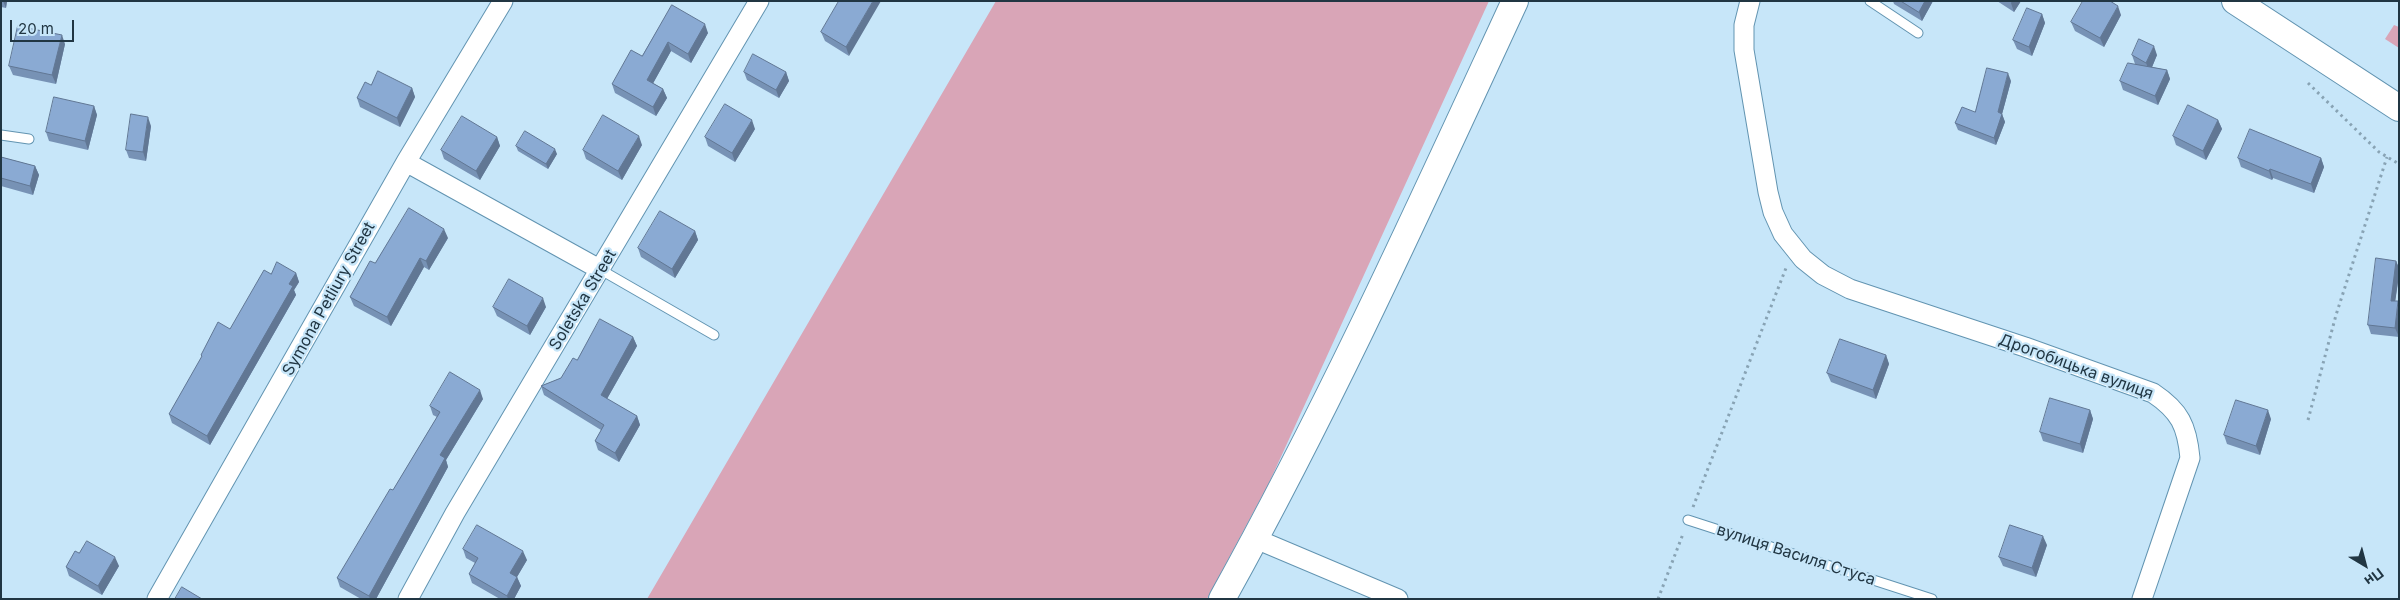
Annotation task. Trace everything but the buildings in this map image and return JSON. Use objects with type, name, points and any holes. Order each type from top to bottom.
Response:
[{"type":"main road","points":[[1222,599],[1256,539],[1329,396],[1515,1]]},
{"type":"main road","points":[[2235,1],[2399,108]]},
{"type":"street","name":"Symona Petliury Street","points":[[157,599],[406,162],[503,1]]},
{"type":"street","name":"Soletska Street","points":[[408,599],[455,513],[759,1]]},
{"type":"street","name":"Дрогобицька вулиця","points":[[1750,1],[1744,25],[1744,50],[1768,192],[1783,234],[1794,249],[1823,275],[1850,289],[2025,347],[2153,393],[2170,405],[2188,435],[2190,458],[2142,599]]},
{"type":"street","points":[[406,162],[601,270]]},
{"type":"street","points":[[1256,539],[1398,599]]},
{"type":"lane","points":[[1870,1],[1918,32]]},
{"type":"lane","points":[[1,135],[29,139]]},
{"type":"lane","points":[[601,270],[714,335]]},
{"type":"lane","name":"вулиця Василя Стуса","points":[[1688,520],[1932,599]]},
{"type":"path","points":[[2308,82],[2379,152],[2399,164]]},
{"type":"path","points":[[2308,420],[2336,315],[2387,157]]},
{"type":"path","points":[[1658,599],[1794,249]]},
{"type":"shaded area","points":[[996,1],[1489,1],[1269,483],[1207,599],[647,599]]},
{"type":"shaded area","points":[[2394,25],[2399,27],[2399,48],[2385,39]]}]
